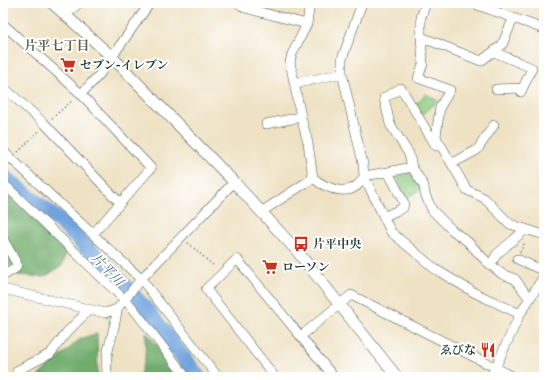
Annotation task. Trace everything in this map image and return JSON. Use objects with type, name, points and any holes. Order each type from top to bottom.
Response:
[{"type":"main road","points":[[52,3],[111,56],[262,212],[297,251],[397,377]]},
{"type":"street","points":[[65,15],[79,3]]},
{"type":"street","points":[[81,94],[99,75],[150,3]]},
{"type":"street","points":[[238,3],[245,8],[307,24]]},
{"type":"street","points":[[310,3],[307,24],[292,54],[290,62],[308,143],[313,178],[328,189],[348,190],[361,183],[364,176]]},
{"type":"street","points":[[362,3],[342,59],[342,74],[364,176],[385,216],[391,232],[435,269],[475,293],[520,314]]},
{"type":"street","points":[[426,3],[421,17],[420,36],[423,64],[418,78],[450,90],[440,107],[436,137],[453,163],[467,190],[484,198],[510,224],[544,235]]},
{"type":"street","points":[[472,3],[488,6],[513,19],[544,29]]},
{"type":"street","points":[[420,36],[481,61],[502,45],[513,19]]},
{"type":"street","points":[[3,24],[81,94],[151,168],[93,234]]},
{"type":"street","points":[[494,52],[532,68],[522,90],[496,89]]},
{"type":"street","points":[[295,84],[342,74]]},
{"type":"street","points":[[3,87],[46,124],[120,203]]},
{"type":"street","points":[[441,146],[436,146],[401,88],[384,98],[390,124],[409,154],[412,167],[424,186],[425,194],[431,203],[432,210],[452,230],[468,242],[502,274],[515,279],[529,298]]},
{"type":"street","points":[[266,124],[301,117]]},
{"type":"street","points":[[453,163],[477,150],[494,125]]},
{"type":"street","points":[[3,151],[93,234],[139,282],[218,377]]},
{"type":"street","points":[[364,176],[412,167]]},
{"type":"street","points":[[385,216],[403,208],[404,202],[388,172]]},
{"type":"street","points":[[262,212],[313,178]]},
{"type":"street","points":[[3,289],[105,313],[117,309],[139,282],[234,182]]},
{"type":"street","points":[[3,183],[125,299],[150,329],[186,377]]},
{"type":"street","points":[[490,264],[497,254],[529,229]]},
{"type":"street","points":[[3,239],[17,264],[16,268],[3,276]]},
{"type":"street","points":[[517,258],[544,271]]},
{"type":"street","points":[[275,377],[206,288],[237,260],[334,377]]},
{"type":"street","points":[[491,377],[520,314],[544,276]]},
{"type":"street","points":[[301,336],[351,295],[514,377]]},
{"type":"street","points":[[108,377],[106,369],[109,346],[117,321],[117,309]]},
{"type":"street","points":[[14,377],[18,370],[50,354],[66,332],[89,310]]},
{"type":"path","points":[[540,204],[544,208]]},
{"type":"path","points":[[517,258],[529,229]]},
{"type":"path","points":[[182,237],[222,274]]},
{"type":"green space","points":[[426,94],[438,101],[421,116],[415,105]]},
{"type":"green space","points":[[410,172],[422,189],[406,198],[397,177]]},
{"type":"green space","points":[[3,190],[62,244],[66,253],[62,266],[44,277],[18,275],[3,260]]},
{"type":"green space","points":[[146,332],[186,377],[139,377],[145,359]]},
{"type":"green space","points":[[97,333],[98,377],[37,377],[80,339]]},
{"type":"waterway","name":"片平川","points":[[3,176],[62,223],[106,266],[148,312],[198,377]]},
{"type":"place","name":"セブン-イレブン","points":[[68,65]]},
{"type":"place","name":"片平中央","points":[[301,244]]},
{"type":"place","name":"ローソン","points":[[270,267]]},
{"type":"place","name":"ゑびな","points":[[488,350]]},
{"type":"district","name":"片平七丁目","points":[[57,45]]}]
